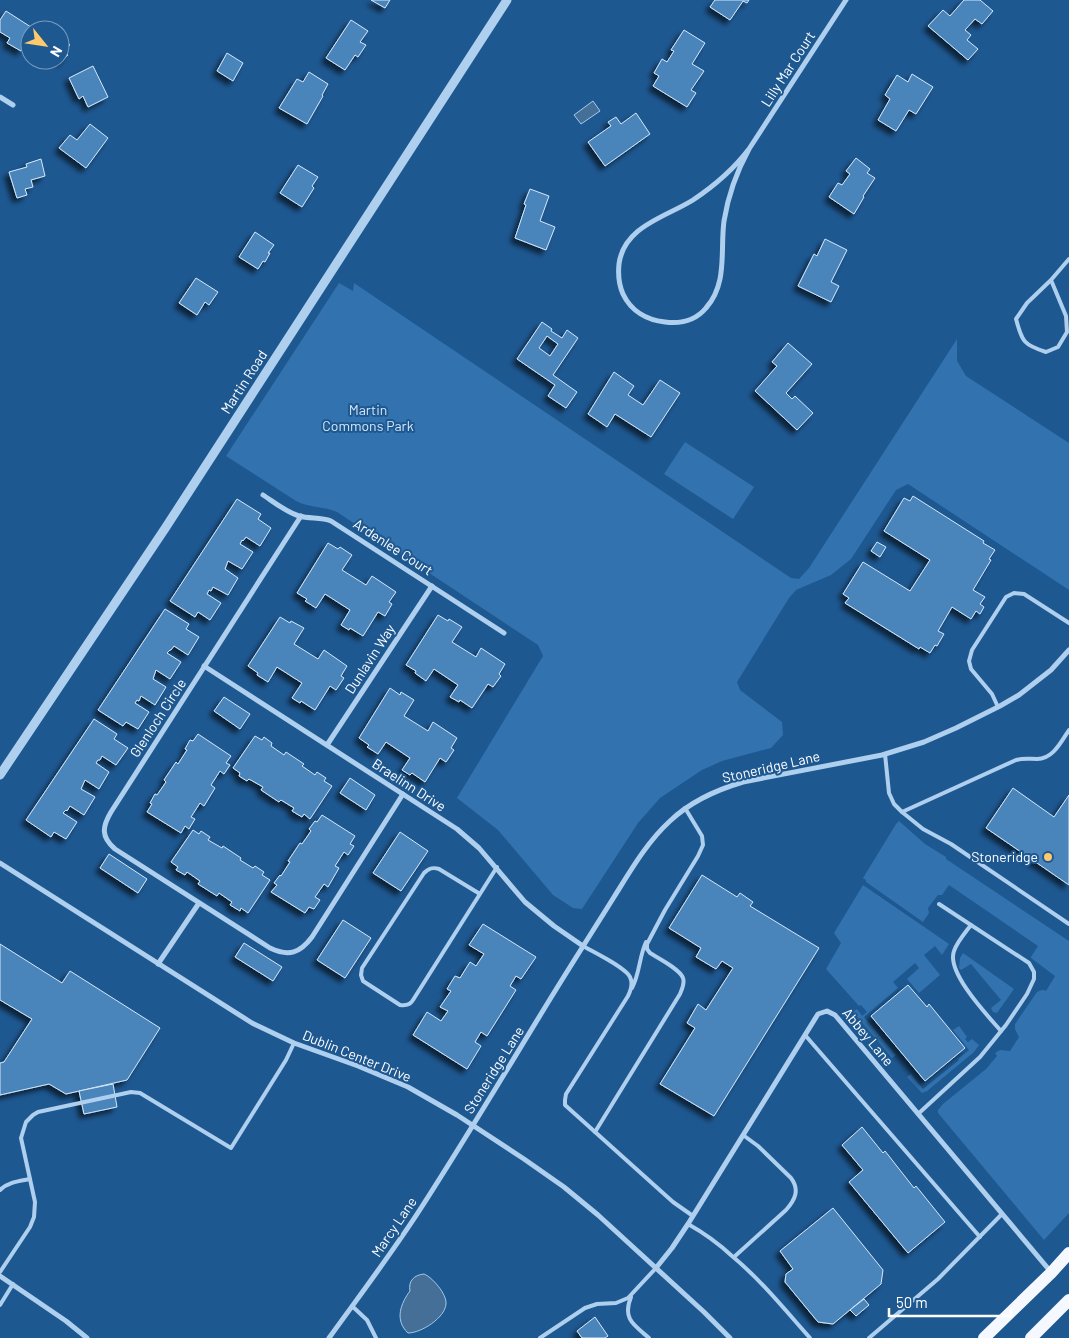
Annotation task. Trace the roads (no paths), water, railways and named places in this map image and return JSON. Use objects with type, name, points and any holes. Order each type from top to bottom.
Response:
[{"type":"main road","points":[[984,1338],[1069,1253]]},
{"type":"main road","points":[[1031,1338],[1069,1300]]},
{"type":"street","name":"Martin Road","points":[[0,776],[166,527],[507,0]]},
{"type":"street","name":"Lilly Mar Court","points":[[749,149],[730,197],[724,221],[719,284],[708,306],[699,316],[680,322],[657,321],[633,309],[625,298],[620,282],[620,258],[627,243],[638,230],[694,199],[720,180],[736,165],[749,149],[846,0]]},
{"type":"street","points":[[0,97],[14,105]]},
{"type":"street","name":"Ardenlee Court","points":[[263,495],[290,512],[301,516],[331,521],[504,633]]},
{"type":"street","name":"Glenloch Circle","points":[[301,516],[111,812],[104,825],[104,832],[108,843],[270,948],[284,953],[297,951],[303,948],[312,937],[403,794]]},
{"type":"street","name":"Dunlavin Way","points":[[327,746],[432,586]]},
{"type":"street","name":"Stoneridge Lane","points":[[472,1126],[646,848],[670,821],[685,808],[714,792],[743,782],[885,754],[938,736],[1019,695],[1051,670],[1069,650]]},
{"type":"street","name":"Braelinn Drive","points":[[204,666],[457,829],[470,839],[497,867],[526,902],[583,946]]},
{"type":"street","name":"Dublin Center Drive","points":[[0,863],[246,1020],[276,1036],[393,1080],[431,1100],[524,1159],[564,1187],[598,1215],[730,1338]]},
{"type":"street","points":[[158,964],[199,903]]},
{"type":"street","name":"Abbey Lane","points":[[656,1268],[688,1224],[818,1014],[826,1011],[835,1015],[1051,1273]]},
{"type":"street","name":"Marcy Lane","points":[[329,1338],[421,1208],[472,1126]]},
{"type":"street","points":[[0,1276],[66,1321],[87,1338]]},
{"type":"lane","points":[[1052,280],[1066,316],[1067,332],[1058,346],[1046,352],[1030,347],[1020,335],[1016,319],[1027,303],[1052,280],[1069,259]]},
{"type":"lane","points":[[998,707],[992,694],[972,671],[969,661],[970,653],[1006,597],[1014,593],[1024,594],[1069,623]]},
{"type":"lane","points":[[902,812],[1016,760],[1047,757],[1053,753],[1069,730]]},
{"type":"lane","points":[[885,754],[889,793],[902,812],[923,829],[951,844],[1069,924]]},
{"type":"lane","points":[[685,808],[702,836],[704,845],[649,938],[641,954],[637,978],[628,996],[568,1091],[565,1102],[567,1107],[673,1202],[693,1216]]},
{"type":"lane","points":[[480,894],[440,870],[434,868],[426,870],[362,968],[363,981],[398,1004],[411,1003],[480,894],[497,867]]},
{"type":"lane","points":[[918,1114],[980,1057],[1027,994],[1034,980],[1034,972],[1029,963],[939,904]]},
{"type":"lane","points":[[971,925],[954,952],[952,959],[954,969],[961,981],[1001,1031]]},
{"type":"lane","points":[[595,1132],[683,987],[683,979],[680,974],[649,951],[647,944],[649,938]]},
{"type":"lane","points":[[583,946],[624,970],[629,975],[632,984],[628,996]]},
{"type":"lane","points":[[806,1034],[980,1237]]},
{"type":"lane","points":[[0,1272],[32,1222],[35,1212],[35,1202],[21,1138],[24,1125],[30,1117],[38,1112],[131,1092],[143,1094],[231,1148],[286,1060],[294,1043]]},
{"type":"lane","points":[[734,1257],[786,1210],[796,1193],[791,1178],[758,1146],[743,1136]]},
{"type":"lane","points":[[0,1190],[9,1183],[30,1179]]},
{"type":"lane","points":[[869,1338],[938,1279],[1002,1214]]},
{"type":"lane","points":[[688,1224],[708,1236],[734,1257],[810,1338]]},
{"type":"lane","points":[[540,1338],[585,1308],[597,1304],[610,1304],[622,1301],[633,1293],[656,1268]]},
{"type":"lane","points":[[0,1305],[13,1284]]},
{"type":"lane","points":[[633,1293],[628,1303],[628,1317],[649,1338]]},
{"type":"lane","points":[[352,1306],[367,1320],[376,1338]]},
{"type":"place","name":"Stoneridge","points":[[1048,857]]},
{"type":"park label","name":"Martin Commons Park","points":[[368,418]]}]
